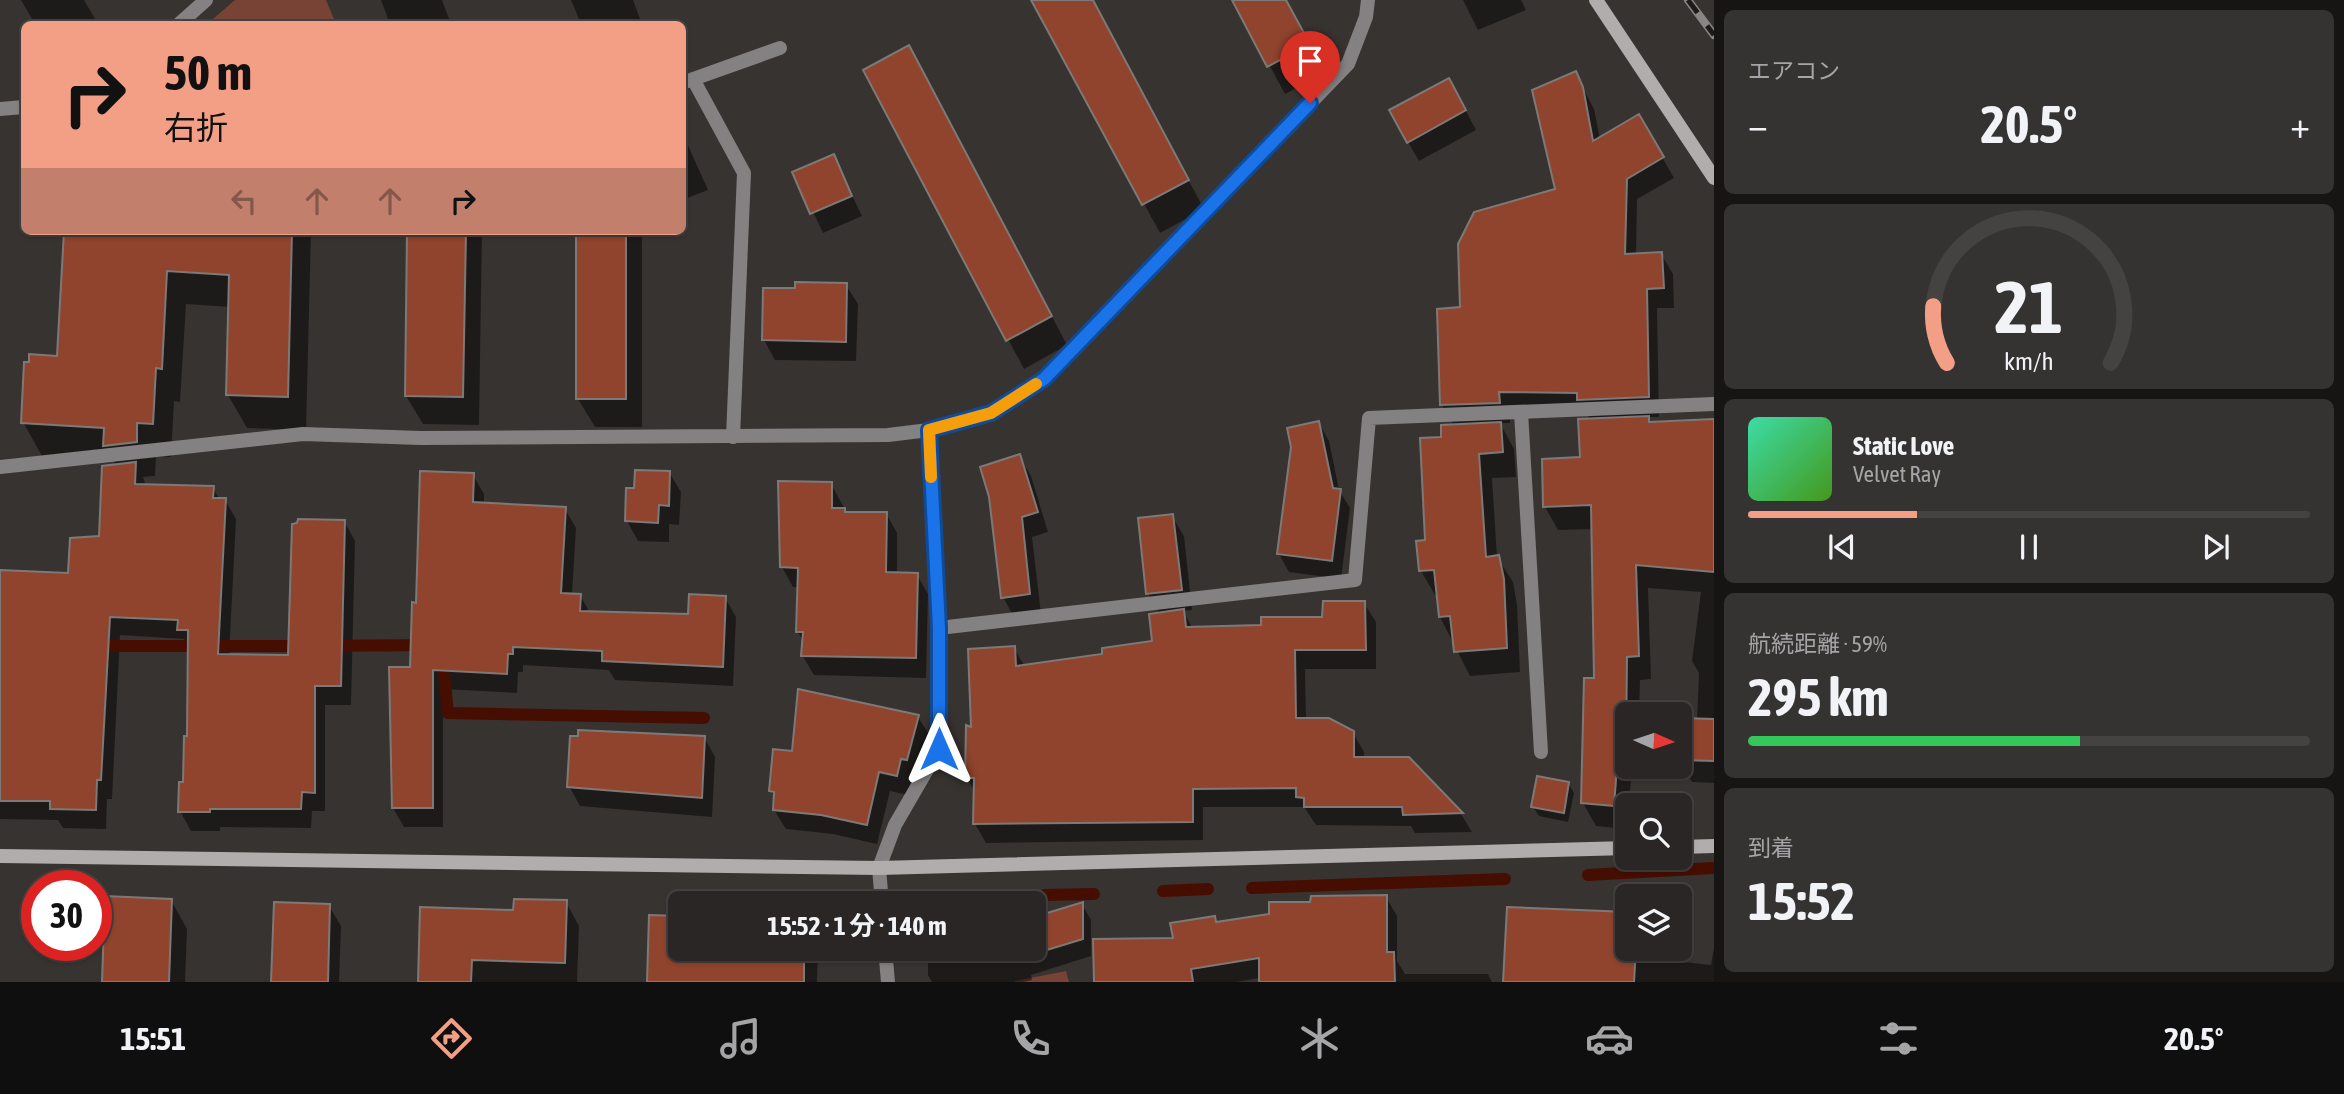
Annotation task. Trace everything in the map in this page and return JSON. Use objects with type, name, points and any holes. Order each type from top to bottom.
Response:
[{"type":"street","points":[[182,21],[206,0]]},
{"type":"street","points":[[0,467],[303,434],[421,438],[888,435],[929,430],[991,413],[1044,379],[1348,64],[1366,17],[1368,0]]},
{"type":"street","points":[[1596,0],[1714,178]]},
{"type":"street","points":[[733,437],[744,173],[688,81],[780,48]]},
{"type":"street","points":[[0,109],[21,107]]},
{"type":"street","points":[[939,628],[1356,580],[1368,418],[1714,404]]},
{"type":"street","points":[[1521,412],[1541,752]]},
{"type":"street","points":[[881,891],[879,868],[895,825],[939,749],[939,628],[929,430]]},
{"type":"street","points":[[1692,847],[1714,846]]},
{"type":"street","points":[[0,856],[879,868],[1615,848]]},
{"type":"street","points":[[887,961],[888,982]]},
{"type":"shaded area","points":[[235,0],[326,0],[335,21],[210,21]]},
{"type":"shaded area","points":[[1066,971],[1069,982],[1015,982],[1015,981]]},
{"type":"building","points":[[1031,0],[1093,0],[1189,180],[1142,205]]},
{"type":"building","points":[[1232,0],[1286,0],[1310,44],[1267,67]]},
{"type":"building","points":[[909,45],[1052,316],[1006,341],[863,70]]},
{"type":"building","points":[[1576,71],[1583,87],[1593,141],[1639,114],[1664,157],[1627,179],[1625,254],[1662,252],[1664,288],[1647,289],[1649,397],[1577,400],[1577,393],[1499,392],[1500,403],[1440,405],[1437,309],[1460,307],[1458,244],[1474,212],[1555,189],[1532,90]]},
{"type":"building","points":[[1449,78],[1466,110],[1407,143],[1389,110]]},
{"type":"building","points":[[834,154],[852,196],[810,214],[792,172]]},
{"type":"building","points":[[64,235],[292,235],[288,397],[226,395],[229,275],[167,271],[162,369],[156,368],[153,424],[137,423],[137,442],[103,446],[104,428],[21,423],[24,362],[29,362],[29,354],[57,356]]},
{"type":"building","points":[[407,235],[466,235],[463,397],[405,396]]},
{"type":"building","points":[[576,235],[626,235],[626,399],[576,399]]},
{"type":"building","points":[[795,282],[847,283],[846,342],[762,340],[763,288],[795,288]]},
{"type":"building","points":[[1649,416],[1649,422],[1714,419],[1714,572],[1636,565],[1639,656],[1627,657],[1626,702],[1615,702],[1614,806],[1581,803],[1584,678],[1594,678],[1591,505],[1543,507],[1542,459],[1580,457],[1578,419]]},
{"type":"building","points":[[1319,421],[1333,488],[1341,489],[1332,561],[1277,554],[1291,447],[1287,428]]},
{"type":"building","points":[[1501,422],[1503,452],[1479,454],[1486,557],[1499,555],[1504,579],[1507,648],[1454,652],[1450,616],[1439,617],[1434,570],[1419,571],[1416,541],[1425,540],[1420,438],[1441,437],[1441,425]]},
{"type":"building","points":[[1020,454],[1038,512],[1022,517],[1030,594],[1001,598],[989,497],[980,467]]},
{"type":"building","points":[[136,462],[135,484],[214,486],[213,498],[226,498],[218,654],[288,655],[292,524],[297,523],[298,519],[345,520],[341,686],[315,686],[315,793],[302,792],[301,809],[210,809],[210,812],[178,812],[179,782],[183,782],[184,736],[187,736],[188,630],[177,630],[178,620],[110,617],[101,780],[97,780],[96,810],[50,809],[50,801],[0,801],[0,570],[68,573],[70,538],[99,536],[102,466]]},
{"type":"building","points":[[635,470],[670,471],[669,506],[659,505],[658,523],[625,521],[626,488],[634,488]]},
{"type":"building","points":[[420,471],[474,473],[473,502],[566,507],[561,593],[581,594],[580,611],[688,614],[689,594],[726,596],[723,667],[602,661],[602,651],[513,647],[513,654],[508,654],[507,674],[433,670],[433,808],[392,808],[389,667],[410,667],[412,602],[416,603]]},
{"type":"building","points":[[778,481],[832,482],[832,508],[845,508],[845,512],[887,512],[886,572],[918,573],[916,658],[801,656],[803,632],[796,632],[798,568],[780,567]]},
{"type":"building","points":[[1173,514],[1182,590],[1146,594],[1138,518]]},
{"type":"building","points":[[1323,601],[1365,601],[1366,650],[1295,650],[1296,718],[1329,718],[1354,731],[1354,757],[1409,757],[1463,813],[1403,815],[1402,807],[1304,807],[1304,798],[1296,797],[1296,788],[1193,789],[1193,822],[973,824],[974,778],[965,778],[966,725],[971,727],[968,649],[1015,646],[1016,666],[1102,654],[1102,648],[1152,641],[1149,614],[1184,609],[1186,627],[1261,625],[1261,617],[1322,617]]},
{"type":"building","points":[[798,689],[919,715],[907,760],[901,759],[897,776],[879,772],[867,825],[821,815],[773,810],[774,792],[769,791],[773,749],[792,751]]},
{"type":"building","points":[[1692,718],[1714,719],[1714,761],[1692,760]]},
{"type":"building","points":[[578,730],[705,736],[702,798],[567,787],[570,736],[578,736]]},
{"type":"building","points":[[1537,776],[1569,782],[1564,813],[1531,807]]},
{"type":"building","points":[[1387,895],[1387,952],[1394,952],[1395,982],[1259,982],[1259,958],[1191,969],[1193,982],[1094,982],[1093,939],[1173,938],[1170,923],[1215,916],[1216,922],[1269,914],[1269,902],[1310,902],[1311,896]]},
{"type":"building","points":[[112,896],[172,899],[169,982],[102,982],[103,961],[112,961]]},
{"type":"building","points":[[514,899],[567,900],[565,963],[472,960],[471,982],[418,982],[420,907],[513,910]]},
{"type":"building","points":[[274,902],[330,904],[328,982],[271,982]]},
{"type":"building","points":[[1083,902],[1083,939],[1046,950],[1046,913]]},
{"type":"building","points":[[1507,907],[1615,911],[1615,961],[1635,961],[1634,982],[1503,982]]},
{"type":"building","points":[[649,915],[668,916],[668,961],[804,961],[804,982],[647,982]]},
{"type":"waterway","points":[[325,646],[426,645]]},
{"type":"waterway","points":[[94,646],[303,646]]},
{"type":"waterway","points":[[442,655],[448,713],[704,718]]},
{"type":"waterway","points":[[1588,875],[1714,868]]},
{"type":"waterway","points":[[1252,888],[1505,879]]},
{"type":"waterway","points":[[1163,891],[1208,889]]},
{"type":"waterway","points":[[1046,895],[1094,894]]},
{"type":"railway","points":[[1688,0],[1714,35]]},
{"type":"slow traffic","points":[[931,477],[929,430],[991,413],[1036,384]]},
{"type":"route","points":[[939,749],[939,628],[929,430],[991,413],[1044,379],[1310,103]]}]
